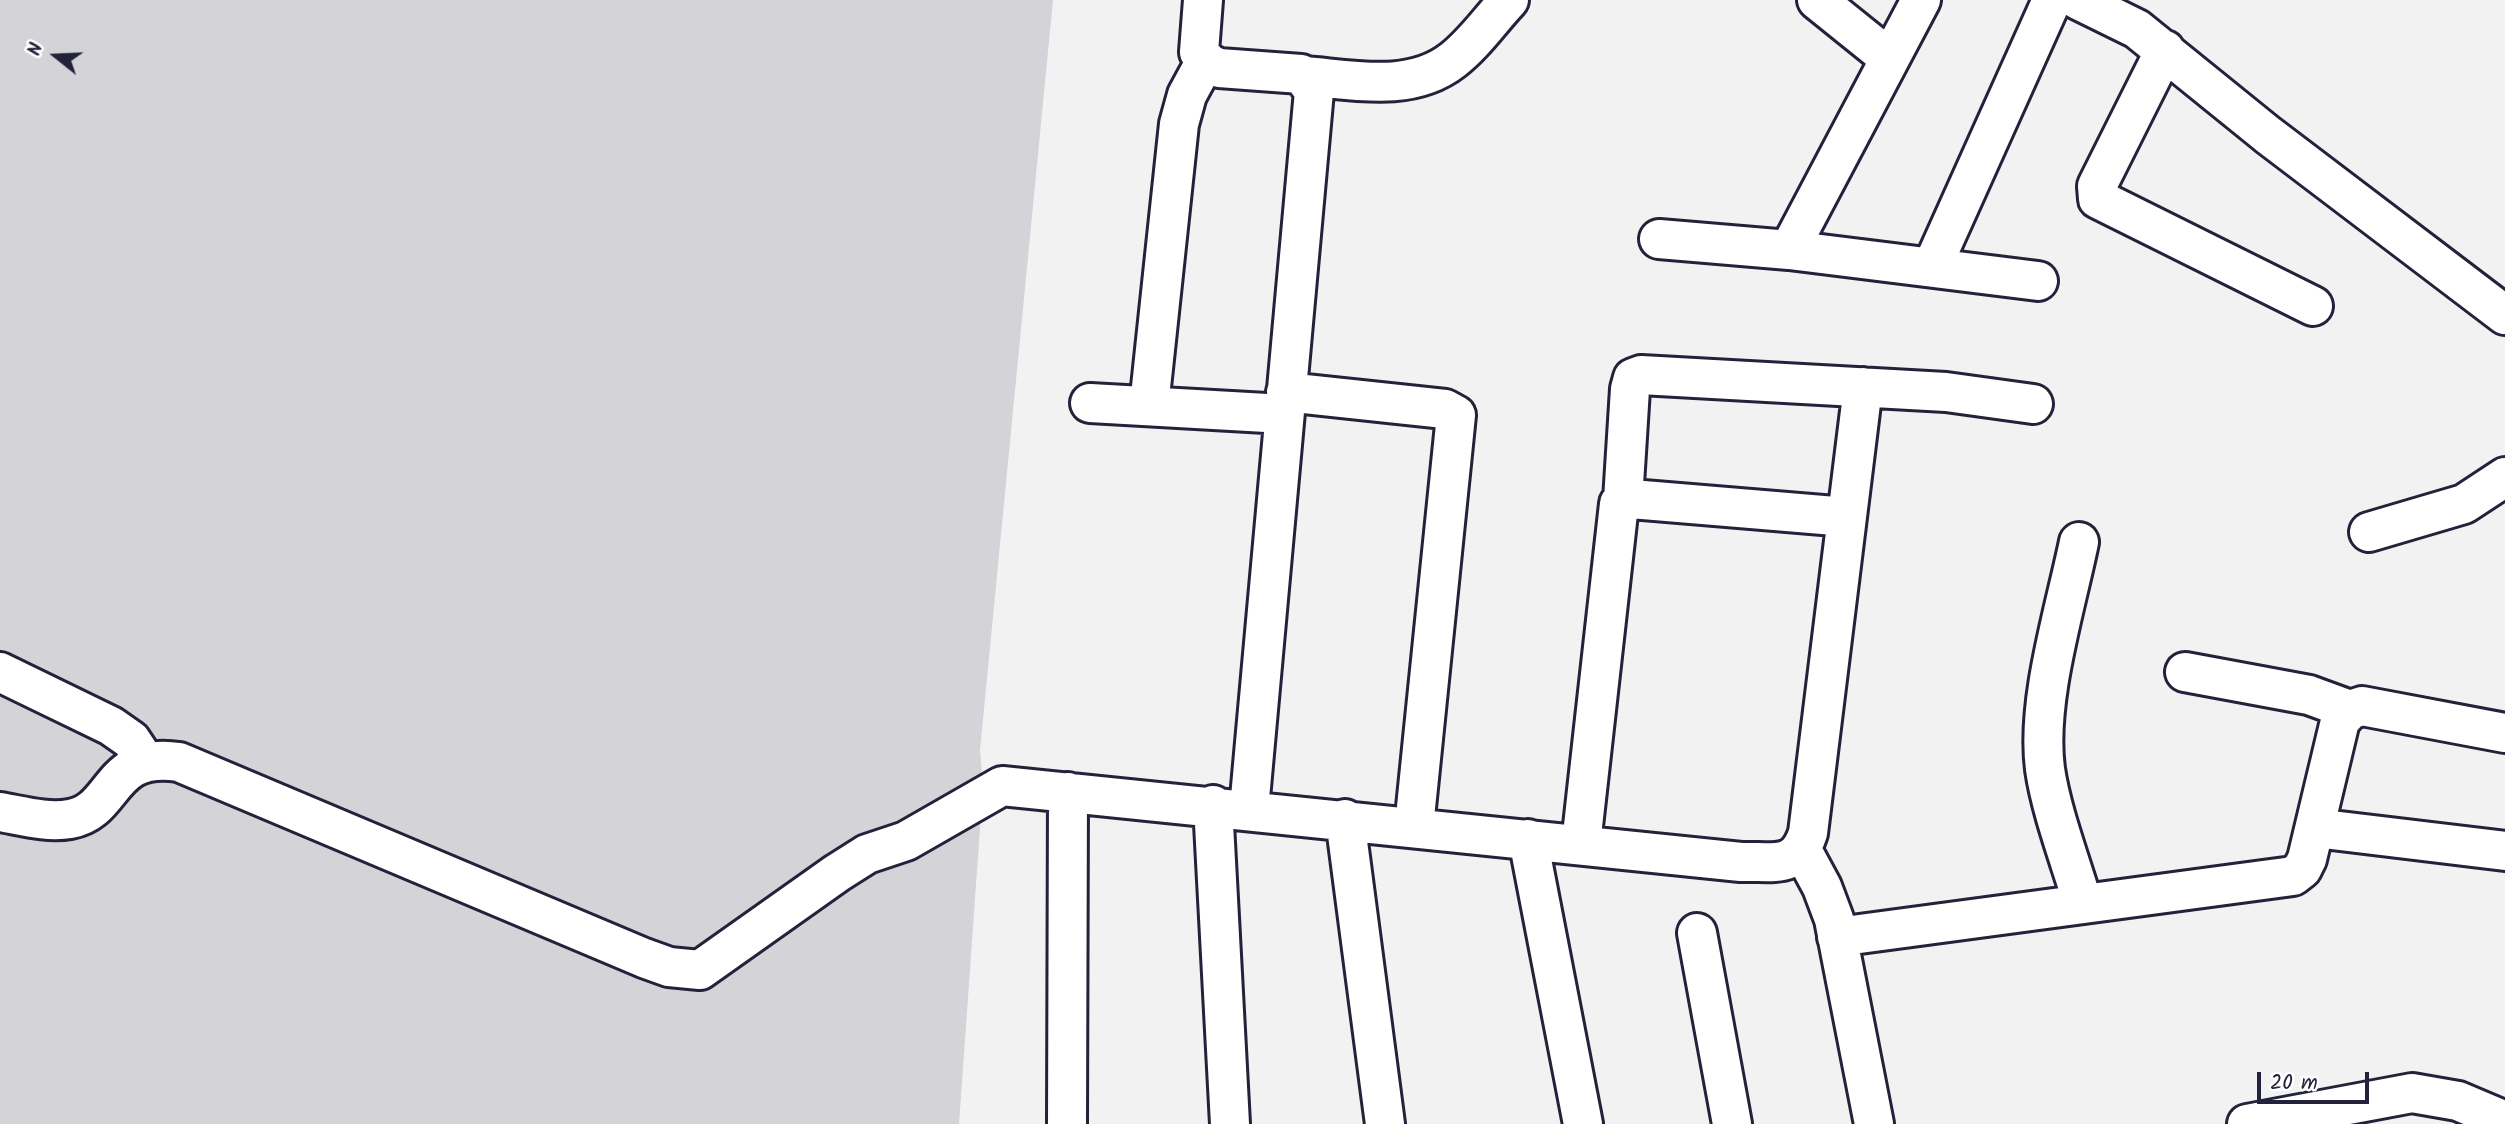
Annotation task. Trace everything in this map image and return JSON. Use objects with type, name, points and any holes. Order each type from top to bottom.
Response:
[{"type":"street","points":[[1203,0],[1199,52],[1219,68],[1373,82],[1402,81],[1429,75],[1454,59],[1509,0]]},
{"type":"street","points":[[1817,0],[1889,58]]},
{"type":"street","points":[[1789,250],[1921,0]]},
{"type":"street","points":[[1933,267],[2052,0]]},
{"type":"street","points":[[2078,0],[2137,29],[2268,135],[2505,315]]},
{"type":"street","points":[[2165,50],[2096,186],[2098,200],[2314,306]]},
{"type":"street","points":[[1149,406],[1179,124],[1187,95],[1206,60]]},
{"type":"street","points":[[1230,1124],[1231,807],[1285,403],[1314,91],[1305,76]]},
{"type":"street","points":[[1659,239],[1789,250],[2038,281]]},
{"type":"street","points":[[1581,845],[1618,509],[1623,500],[1633,378],[1641,375],[1863,387],[1946,393],[2034,404]]},
{"type":"street","points":[[0,812],[47,821],[72,819],[87,813],[130,768],[145,761],[159,759],[179,762],[644,958],[669,967],[700,970],[867,854],[906,841],[1002,786],[1231,807],[1741,862],[1788,861],[1802,850],[1808,833],[1863,387]]},
{"type":"street","points":[[1090,402],[1149,406],[1285,403],[1445,409],[1455,415],[1457,421],[1414,827]]},
{"type":"street","points":[[2369,532],[2464,504],[2505,477]]},
{"type":"street","points":[[1623,500],[1847,517]]},
{"type":"street","points":[[2080,542],[2047,701],[2043,737],[2045,771],[2082,904]]},
{"type":"street","points":[[0,672],[111,726],[131,740],[145,761]]},
{"type":"street","points":[[2185,673],[2309,695],[2350,710]]},
{"type":"street","points":[[1837,937],[2293,876],[2302,869],[2307,859],[2340,721],[2350,710],[2362,706],[2505,733]]},
{"type":"street","points":[[1067,1124],[1068,792]]},
{"type":"street","points":[[1345,819],[1385,1124]]},
{"type":"street","points":[[2315,828],[2505,852]]},
{"type":"street","points":[[1528,839],[1583,1124]]},
{"type":"street","points":[[1802,850],[1822,887],[1837,937],[1874,1124]]},
{"type":"street","points":[[1697,933],[1732,1124]]},
{"type":"street","points":[[2247,1124],[2458,1101],[2505,1121]]},
{"type":"shaded area","points":[[0,0],[1053,0],[980,750],[983,786],[959,1124],[0,1124]]}]
